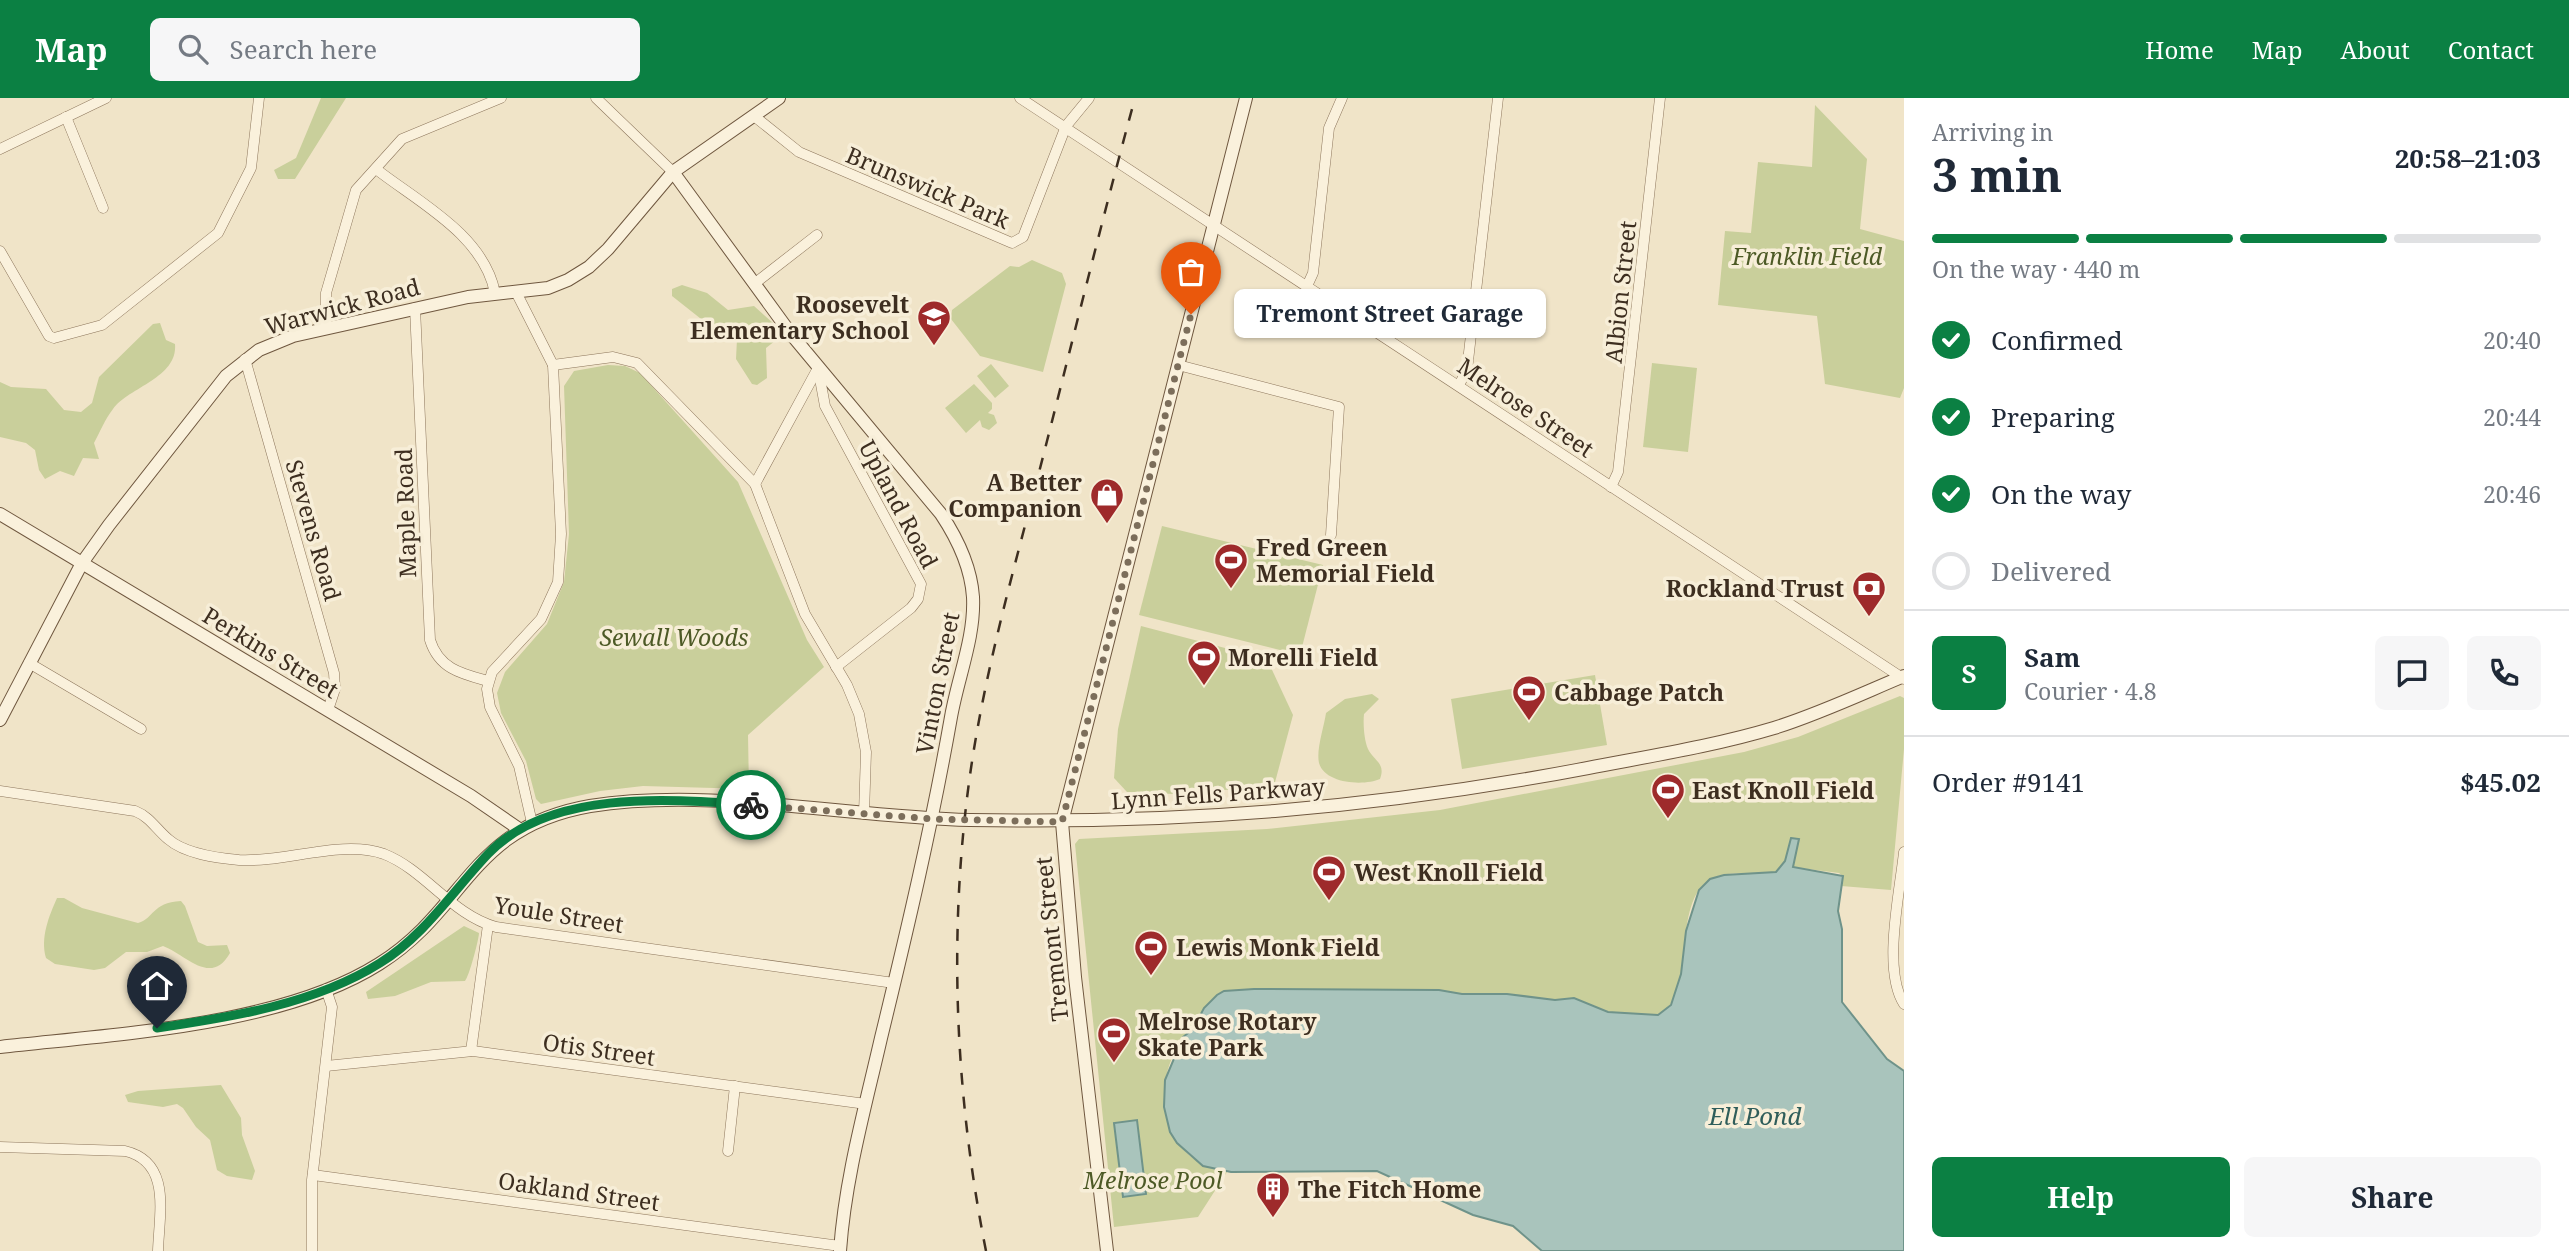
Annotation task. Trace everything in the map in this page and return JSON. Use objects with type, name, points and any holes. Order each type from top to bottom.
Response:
[{"type":"main road","points":[[673,172],[779,98]]},
{"type":"main road","name":"Tremont Street","points":[[1107,1251],[1075,977],[1062,822],[1247,98]]},
{"type":"main road","name":"Vinton Street","points":[[673,172],[818,368],[942,514],[959,546],[969,575],[972,623],[954,699],[933,819],[866,1104],[840,1248]]},
{"type":"main road","name":"Warwick Road","points":[[0,720],[82,563],[212,394],[245,359],[273,343],[326,328],[495,293],[554,286],[589,267],[608,249],[673,172]]},
{"type":"main road","name":"Perkins Street","points":[[0,514],[508,819],[519,829]]},
{"type":"main road","name":"Lynn Fells Parkway","points":[[0,1047],[182,1024],[275,1005],[327,989],[366,972],[397,952],[490,851],[519,829],[591,806],[660,800],[933,819],[1062,822],[1265,814],[1373,803],[1488,786],[1762,731],[1834,707],[1903,677]]},
{"type":"street","points":[[0,149],[106,98]]},
{"type":"street","points":[[0,251],[48,336],[54,338],[102,325],[218,233],[251,168],[259,98]]},
{"type":"street","points":[[326,328],[326,296],[351,202],[376,169],[402,139],[501,98]]},
{"type":"street","points":[[597,98],[673,172]]},
{"type":"street","name":"Melrose Street","points":[[1020,98],[1903,677]]},
{"type":"street","points":[[1066,126],[1089,98]]},
{"type":"street","points":[[1307,286],[1313,273],[1329,128],[1342,98]]},
{"type":"street","points":[[1459,385],[1467,372],[1498,98]]},
{"type":"street","name":"Albion Street","points":[[1611,487],[1618,472],[1660,98]]},
{"type":"street","points":[[66,117],[103,208]]},
{"type":"street","name":"Brunswick Park","points":[[754,117],[799,152],[1012,243],[1024,234],[1066,126]]},
{"type":"street","points":[[376,169],[436,211],[488,268],[495,293]]},
{"type":"street","points":[[754,284],[817,235]]},
{"type":"street","points":[[516,292],[553,365],[561,534],[558,582],[541,619],[488,681],[490,707],[519,766],[532,823]]},
{"type":"street","name":"Maple Road","points":[[415,308],[430,640],[439,658],[448,667],[488,681]]},
{"type":"street","points":[[553,365],[613,356],[637,363],[755,484],[805,614],[857,708],[865,737],[864,814]]},
{"type":"street","name":"Stevens Road","points":[[245,359],[334,673],[335,689],[328,710]]},
{"type":"street","points":[[1178,365],[1339,407],[1331,535]]},
{"type":"street","points":[[755,484],[818,368]]},
{"type":"street","name":"Upland Road","points":[[818,368],[825,405],[921,584],[919,595],[911,607],[836,667]]},
{"type":"street","points":[[29,663],[141,729]]},
{"type":"street","name":"Youle Street","points":[[0,791],[135,811],[151,820],[179,846],[235,859],[275,859],[351,850],[377,852],[409,869],[447,899],[488,925],[894,984]]},
{"type":"street","points":[[1904,852],[1894,968],[1896,989],[1904,1004]]},
{"type":"street","points":[[471,1051],[488,925]]},
{"type":"street","points":[[312,1251],[313,1175],[332,1007],[327,989]]},
{"type":"street","name":"Otis Street","points":[[326,1066],[471,1051],[866,1104]]},
{"type":"street","points":[[728,1151],[735,1086]]},
{"type":"street","points":[[0,1147],[125,1150],[139,1156],[154,1169],[159,1183],[158,1251]]},
{"type":"street","name":"Oakland Street","points":[[313,1175],[840,1248]]},
{"type":"green space","points":[[321,98],[346,98],[295,179],[278,179],[274,170],[296,158]]},
{"type":"green space","name":"Franklin Field","points":[[1815,105],[1867,159],[1860,229],[1904,241],[1904,388],[1900,398],[1825,384],[1817,316],[1718,305],[1725,231],[1751,233],[1758,162],[1812,167]]},
{"type":"green space","points":[[1032,260],[1062,273],[1066,284],[1043,372],[980,356],[951,319],[952,310],[1010,266],[1019,267]]},
{"type":"green space","points":[[682,285],[707,293],[728,310],[754,306],[773,323],[780,337],[766,348],[767,378],[757,385],[752,384],[736,359],[737,339],[715,330],[672,296],[672,289]]},
{"type":"green space","points":[[160,323],[166,340],[175,344],[174,356],[161,374],[120,401],[110,413],[94,443],[99,459],[83,458],[74,476],[60,471],[45,479],[39,470],[35,450],[26,443],[0,437],[0,382],[11,387],[46,389],[64,410],[81,412],[92,403],[99,377],[153,324]]},
{"type":"green space","points":[[1652,363],[1697,368],[1688,452],[1643,447]]},
{"type":"green space","points":[[991,364],[1009,386],[995,398],[977,376]]},
{"type":"green space","name":"Sewall Woods","points":[[608,365],[625,366],[640,373],[738,482],[807,640],[824,667],[748,735],[749,789],[643,786],[600,791],[541,804],[536,799],[526,761],[501,713],[497,693],[505,672],[547,624],[564,582],[569,534],[564,386],[574,371]]},
{"type":"green space","points":[[974,384],[992,403],[992,409],[988,413],[994,415],[997,423],[989,430],[982,427],[980,420],[966,433],[945,408]]},
{"type":"green space","name":"Fred Green Memorial Field","points":[[1162,526],[1323,565],[1300,655],[1139,615]]},
{"type":"green space","name":"Morelli Field","points":[[1141,626],[1267,659],[1293,715],[1274,786],[1174,794],[1127,792],[1114,778],[1118,729]]},
{"type":"green space","name":"Cabbage Patch","points":[[1595,675],[1607,745],[1462,769],[1451,699]]},
{"type":"green space","points":[[1372,694],[1379,699],[1364,714],[1364,732],[1368,749],[1382,769],[1380,779],[1355,783],[1337,779],[1323,770],[1318,758],[1326,713],[1345,699]]},
{"type":"green space","name":"Melrose Pool","points":[[1900,696],[1904,698],[1904,749],[1891,890],[1841,886],[1843,876],[1839,873],[1792,867],[1799,839],[1791,838],[1785,860],[1776,872],[1734,873],[1711,879],[1699,891],[1691,907],[1677,990],[1670,1005],[1658,1015],[1608,1012],[1507,994],[1254,989],[1221,994],[1209,1003],[1178,1046],[1169,1065],[1165,1105],[1169,1124],[1177,1141],[1190,1155],[1206,1166],[1227,1172],[1198,1217],[1114,1227],[1075,844],[1079,839],[1267,829],[1440,810],[1744,752],[1798,737]]},
{"type":"green space","points":[[57,898],[64,898],[82,908],[138,923],[164,905],[181,901],[198,942],[207,946],[227,945],[230,953],[223,963],[206,968],[163,946],[147,952],[126,952],[105,968],[94,970],[55,964],[46,958],[44,943],[48,920]]},
{"type":"green space","points":[[464,926],[479,933],[474,958],[465,981],[431,982],[395,996],[368,999],[366,992]]},
{"type":"green space","points":[[221,1085],[241,1118],[242,1135],[255,1171],[252,1180],[227,1176],[217,1170],[210,1140],[196,1127],[183,1108],[177,1104],[163,1107],[128,1102],[125,1095],[138,1091]]},
{"type":"water","name":"Ell Pond","points":[[1791,838],[1799,839],[1793,867],[1843,876],[1838,911],[1842,929],[1842,1002],[1887,1059],[1904,1071],[1904,1251],[1542,1251],[1513,1226],[1473,1215],[1377,1171],[1231,1172],[1203,1166],[1177,1143],[1170,1132],[1164,1107],[1165,1080],[1183,1037],[1193,1029],[1204,1008],[1224,991],[1439,990],[1555,1000],[1574,998],[1608,1012],[1658,1015],[1671,1005],[1681,974],[1686,931],[1699,890],[1710,879],[1724,875],[1776,872],[1785,861]]},
{"type":"water","points":[[1137,1120],[1146,1194],[1123,1197],[1114,1123]]},
{"type":"railway","points":[[986,1251],[967,1133],[958,1014],[959,894],[970,775],[1004,607],[1135,98]]},
{"type":"way so far","points":[[751,805],[933,819],[1062,822],[1191,314]]},
{"type":"place","name":"Tremont Street Garage","points":[[1191,314]]},
{"type":"place","name":"Roosevelt Elementary School","points":[[934,347]]},
{"type":"place","name":"A Better Companion","points":[[1107,525]]},
{"type":"place","name":"Fred Green Memorial Field","points":[[1231,590]]},
{"type":"place","name":"Rockland Trust","points":[[1869,618]]},
{"type":"place","name":"Morelli Field","points":[[1204,687]]},
{"type":"place","name":"Cabbage Patch","points":[[1529,722]]},
{"type":"place","name":"East Knoll Field","points":[[1668,820]]},
{"type":"place","name":"West Knoll Field","points":[[1329,902]]},
{"type":"place","name":"Lewis Monk Field","points":[[1151,977]]},
{"type":"place","name":"Melrose Rotary Skate Park","points":[[1114,1064]]},
{"type":"place","name":"The Fitch Home","points":[[1273,1219]]},
{"type":"route","points":[[157,1028],[291,1001],[366,972],[397,952],[412,938],[490,851],[519,829],[545,818],[591,806],[625,802],[685,800],[751,805]]}]
